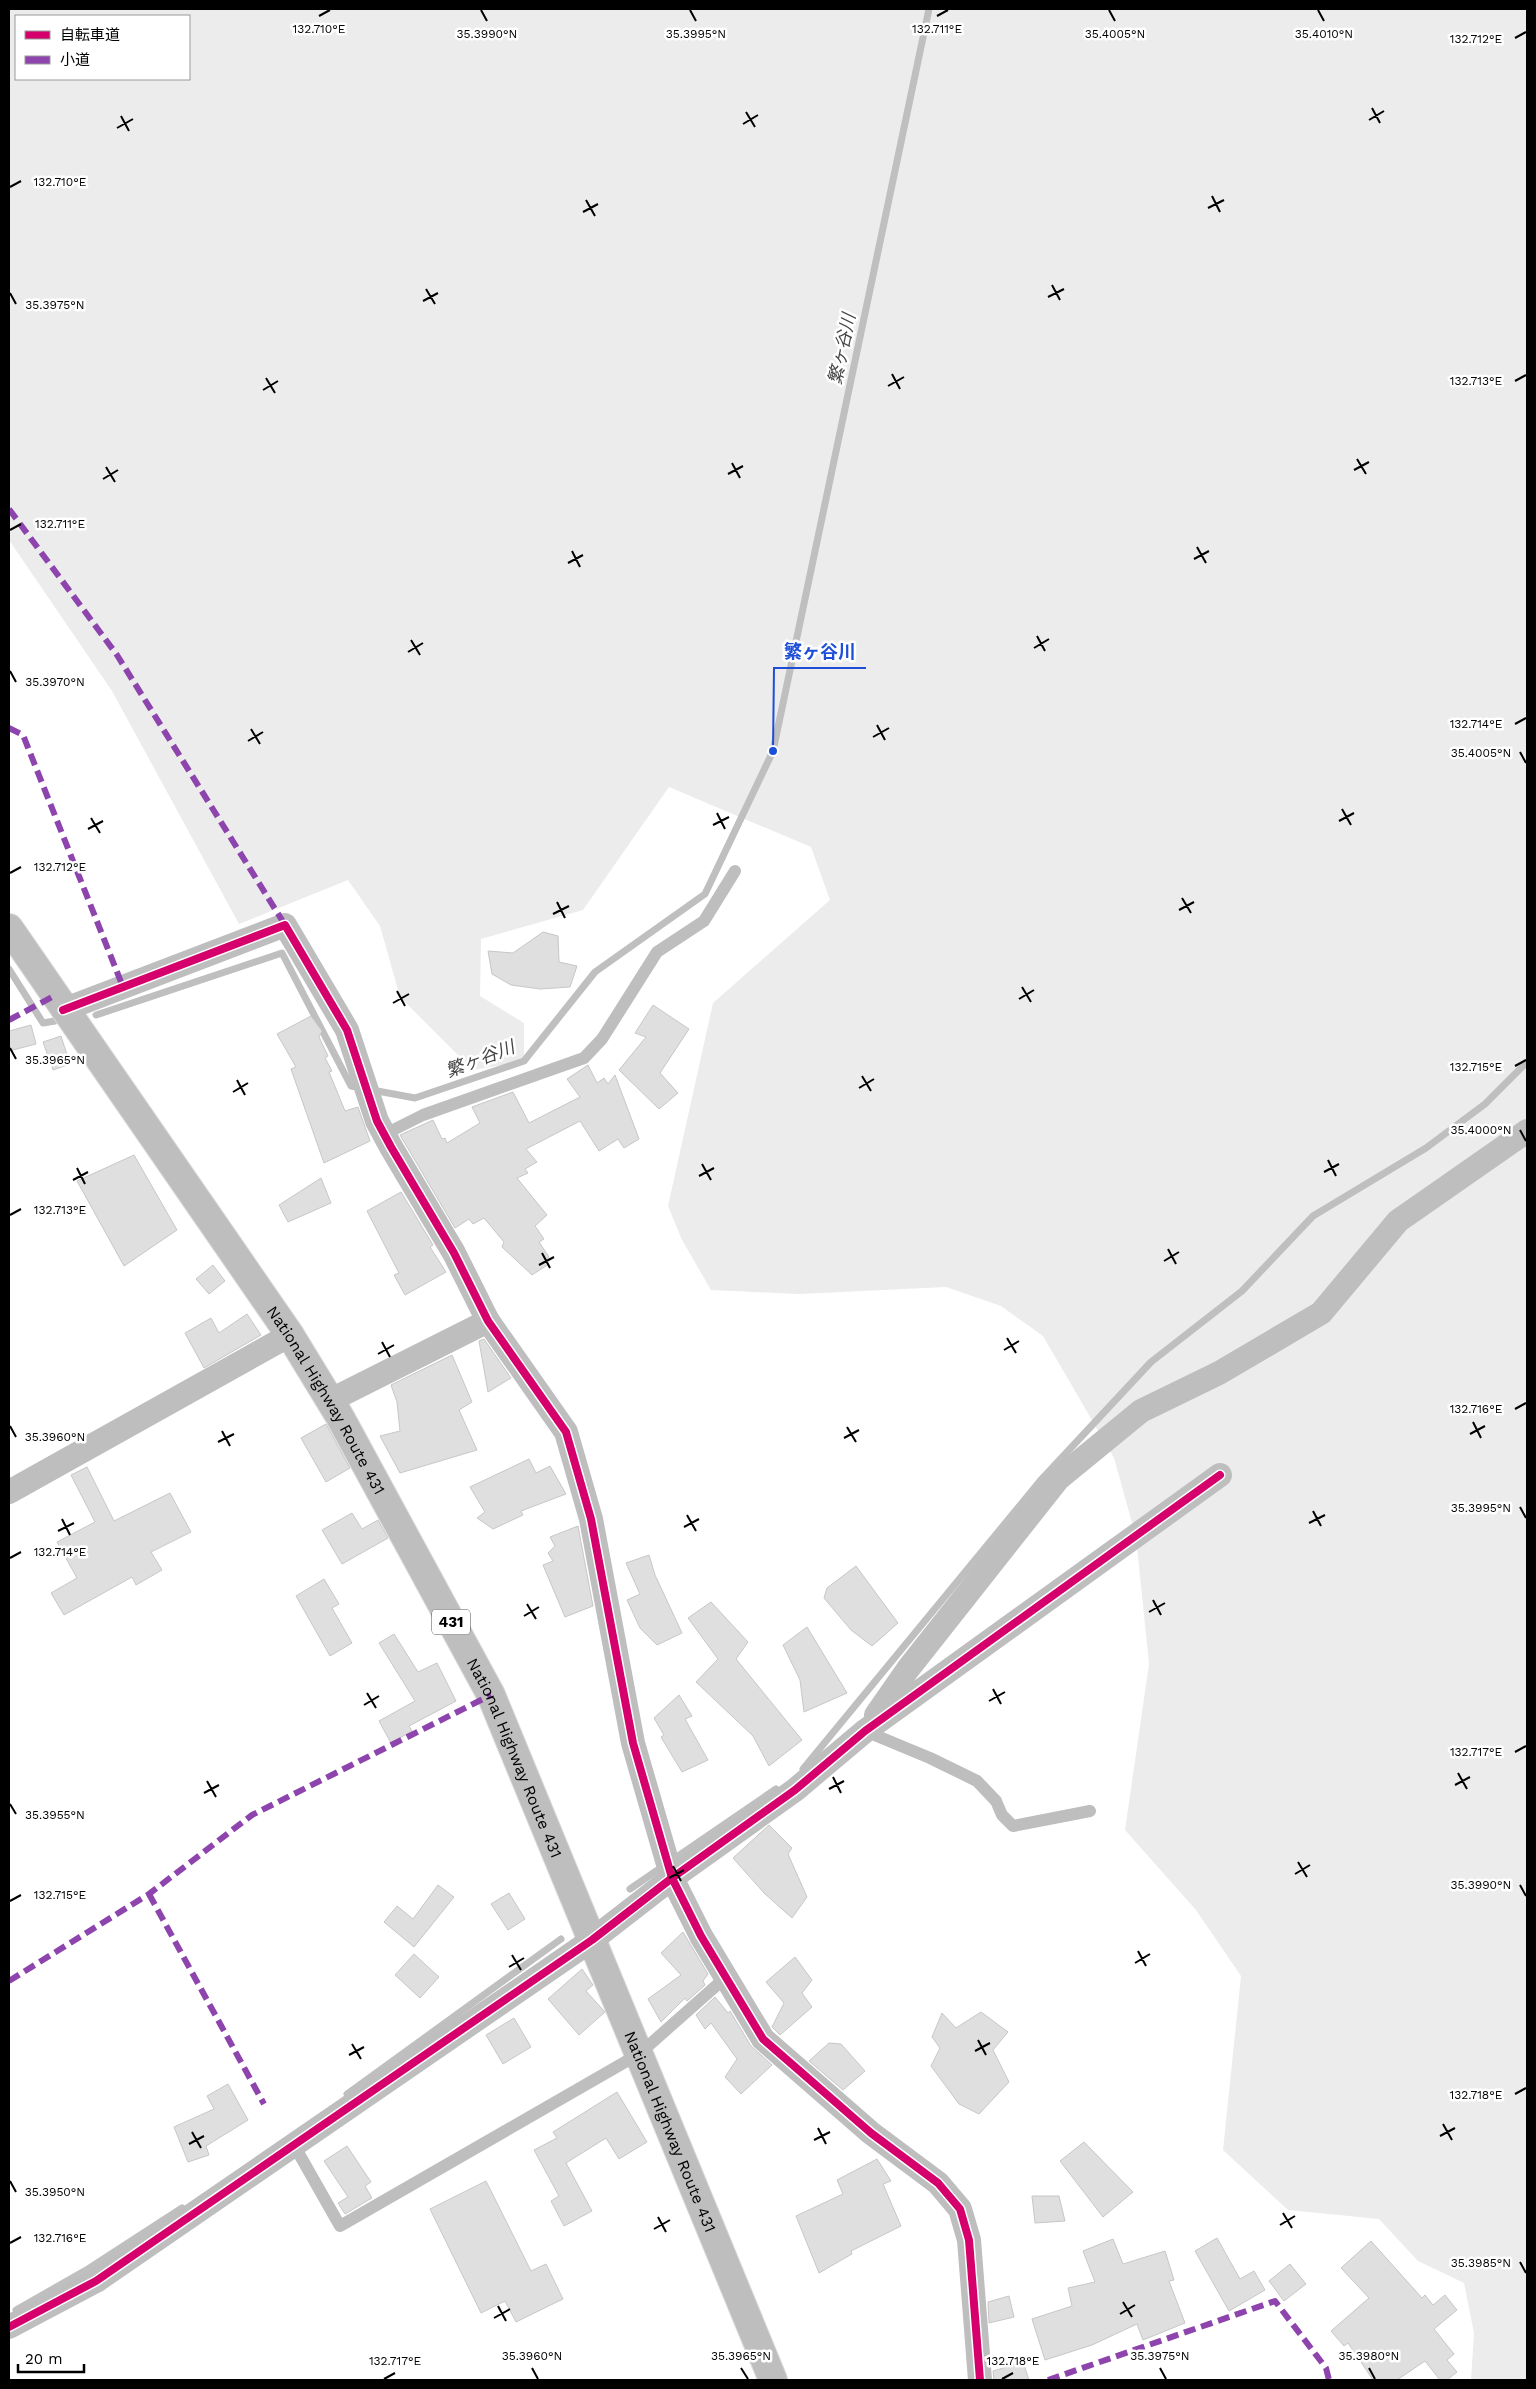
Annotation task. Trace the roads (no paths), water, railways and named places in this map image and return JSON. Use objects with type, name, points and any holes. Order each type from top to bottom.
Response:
[{"type":"highway","name":"National Highway Route 431","points":[[9,928],[63,1010],[290,1335],[331,1400],[491,1695],[773,2380]]},
{"type":"street","points":[[63,1010],[285,925],[347,1030],[377,1121],[384,1134],[454,1254],[488,1321],[566,1432],[591,1519],[633,1743],[672,1878],[701,1936],[763,2039],[872,2133],[938,2183],[960,2209],[969,2240],[980,2380]]},
{"type":"street","points":[[865,1731],[908,1669],[1058,1479],[1141,1411],[1219,1373],[1321,1313],[1398,1221],[1527,1130]]},
{"type":"street","points":[[331,1400],[488,1321]]},
{"type":"street","points":[[9,1492],[290,1335]]},
{"type":"street","points":[[9,2327],[96,2281],[592,1940],[672,1878],[795,1790],[865,1731],[1220,1475]]},
{"type":"lane","points":[[384,1134],[423,1115],[584,1058],[602,1040],[657,952],[704,921],[735,871]]},
{"type":"lane","points":[[865,1731],[930,1758],[977,1781],[996,1801],[1002,1815],[1013,1826],[1090,1811]]},
{"type":"lane","points":[[294,2145],[340,2226],[639,2054],[726,1978]]},
{"type":"waterway","name":"繁ヶ谷川","points":[[372,1090],[415,1098],[524,1061],[595,972],[705,894],[773,751],[929,9]]},
{"type":"waterway","name":"繁ヶ谷川","points":[[96,1015],[282,953],[351,1086],[362,1088]]},
{"type":"waterway","name":"繁ヶ谷川","points":[[9,969],[43,1023],[55,1021]]},
{"type":"waterway","points":[[803,1769],[1040,1481],[1151,1362],[1242,1291],[1313,1216],[1426,1148],[1485,1104],[1527,1062]]},
{"type":"waterway","points":[[630,1889],[776,1789]]},
{"type":"waterway","points":[[347,2094],[561,1939]]},
{"type":"waterway","points":[[16,2310],[88,2269],[182,2208]]},
{"type":"place","name":"繁ヶ谷川","points":[[773,751]]}]
